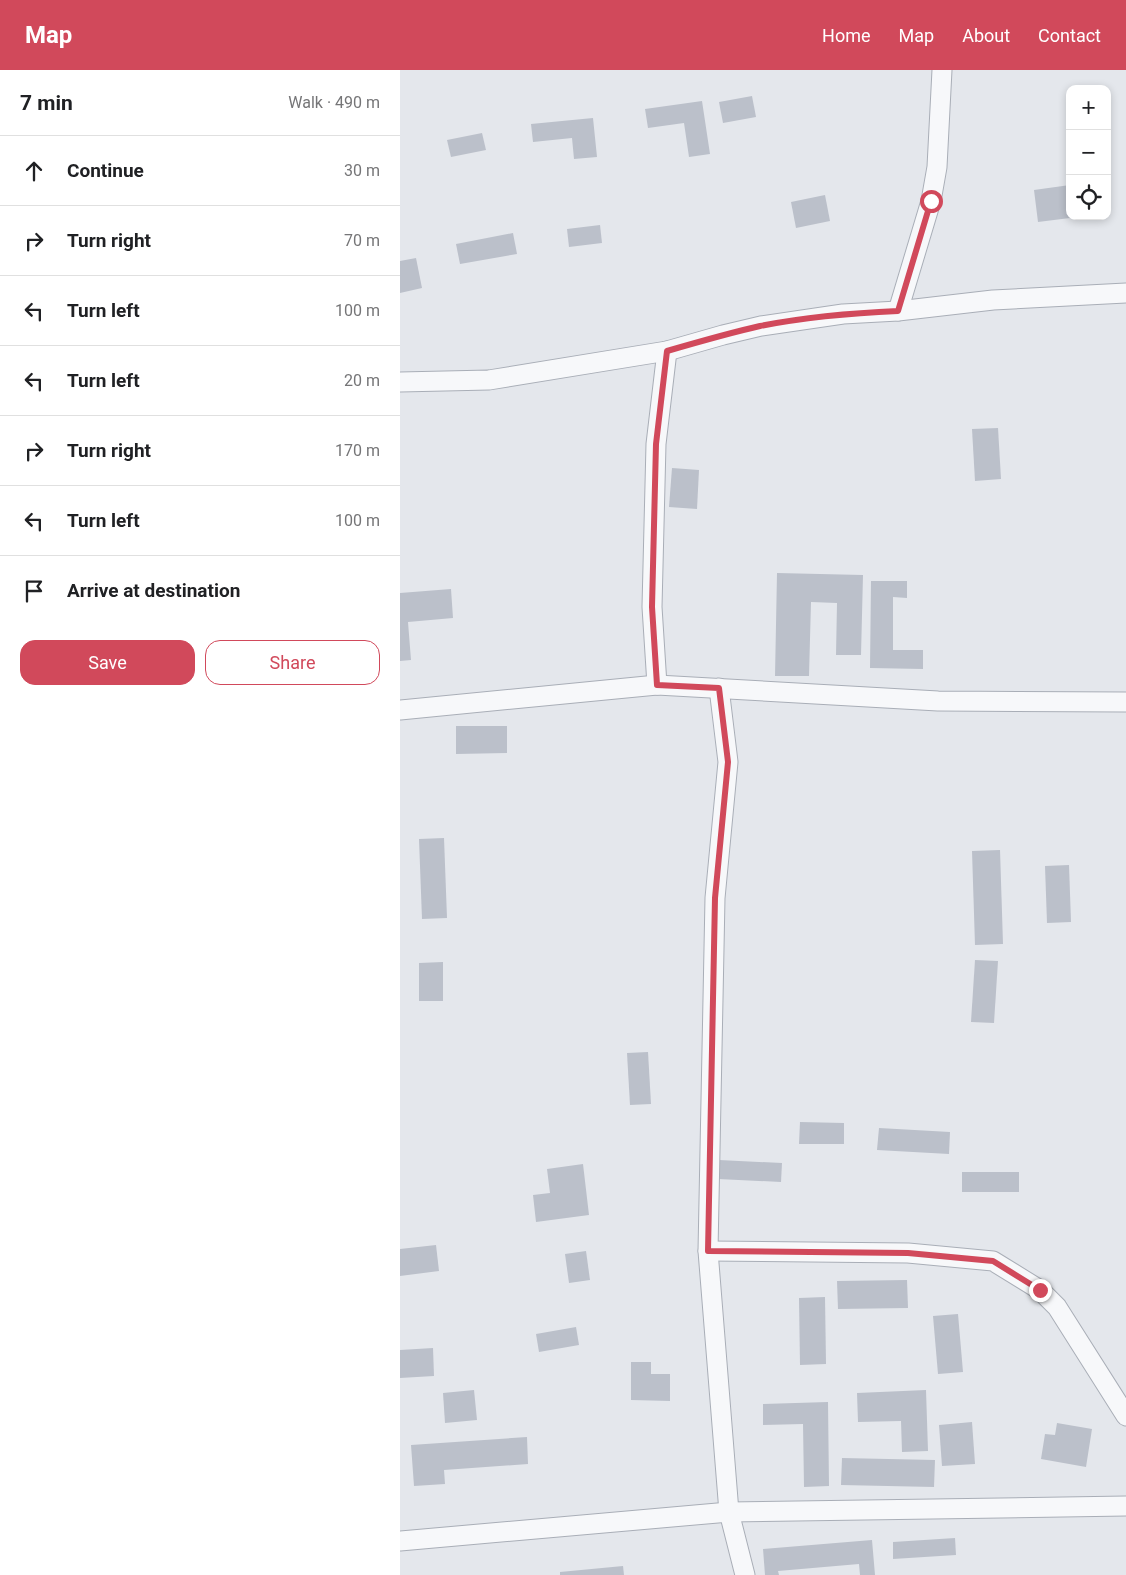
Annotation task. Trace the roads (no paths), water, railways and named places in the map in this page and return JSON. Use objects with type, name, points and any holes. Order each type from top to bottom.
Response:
[{"type":"street","points":[[898,311],[931,201],[937,167],[942,70]]},
{"type":"street","points":[[400,382],[488,380],[667,351],[761,326],[843,314],[898,311],[993,300],[1126,293]]},
{"type":"street","points":[[657,685],[652,607],[656,444],[667,351]]},
{"type":"street","points":[[400,710],[657,685],[938,701],[1126,702]]},
{"type":"street","points":[[719,688],[728,762],[715,898],[708,1251],[729,1512],[744,1575]]},
{"type":"street","points":[[708,1251],[908,1253],[993,1261],[1040,1290],[1057,1307],[1126,1416]]},
{"type":"street","points":[[400,1541],[729,1512],[1126,1506]]}]
